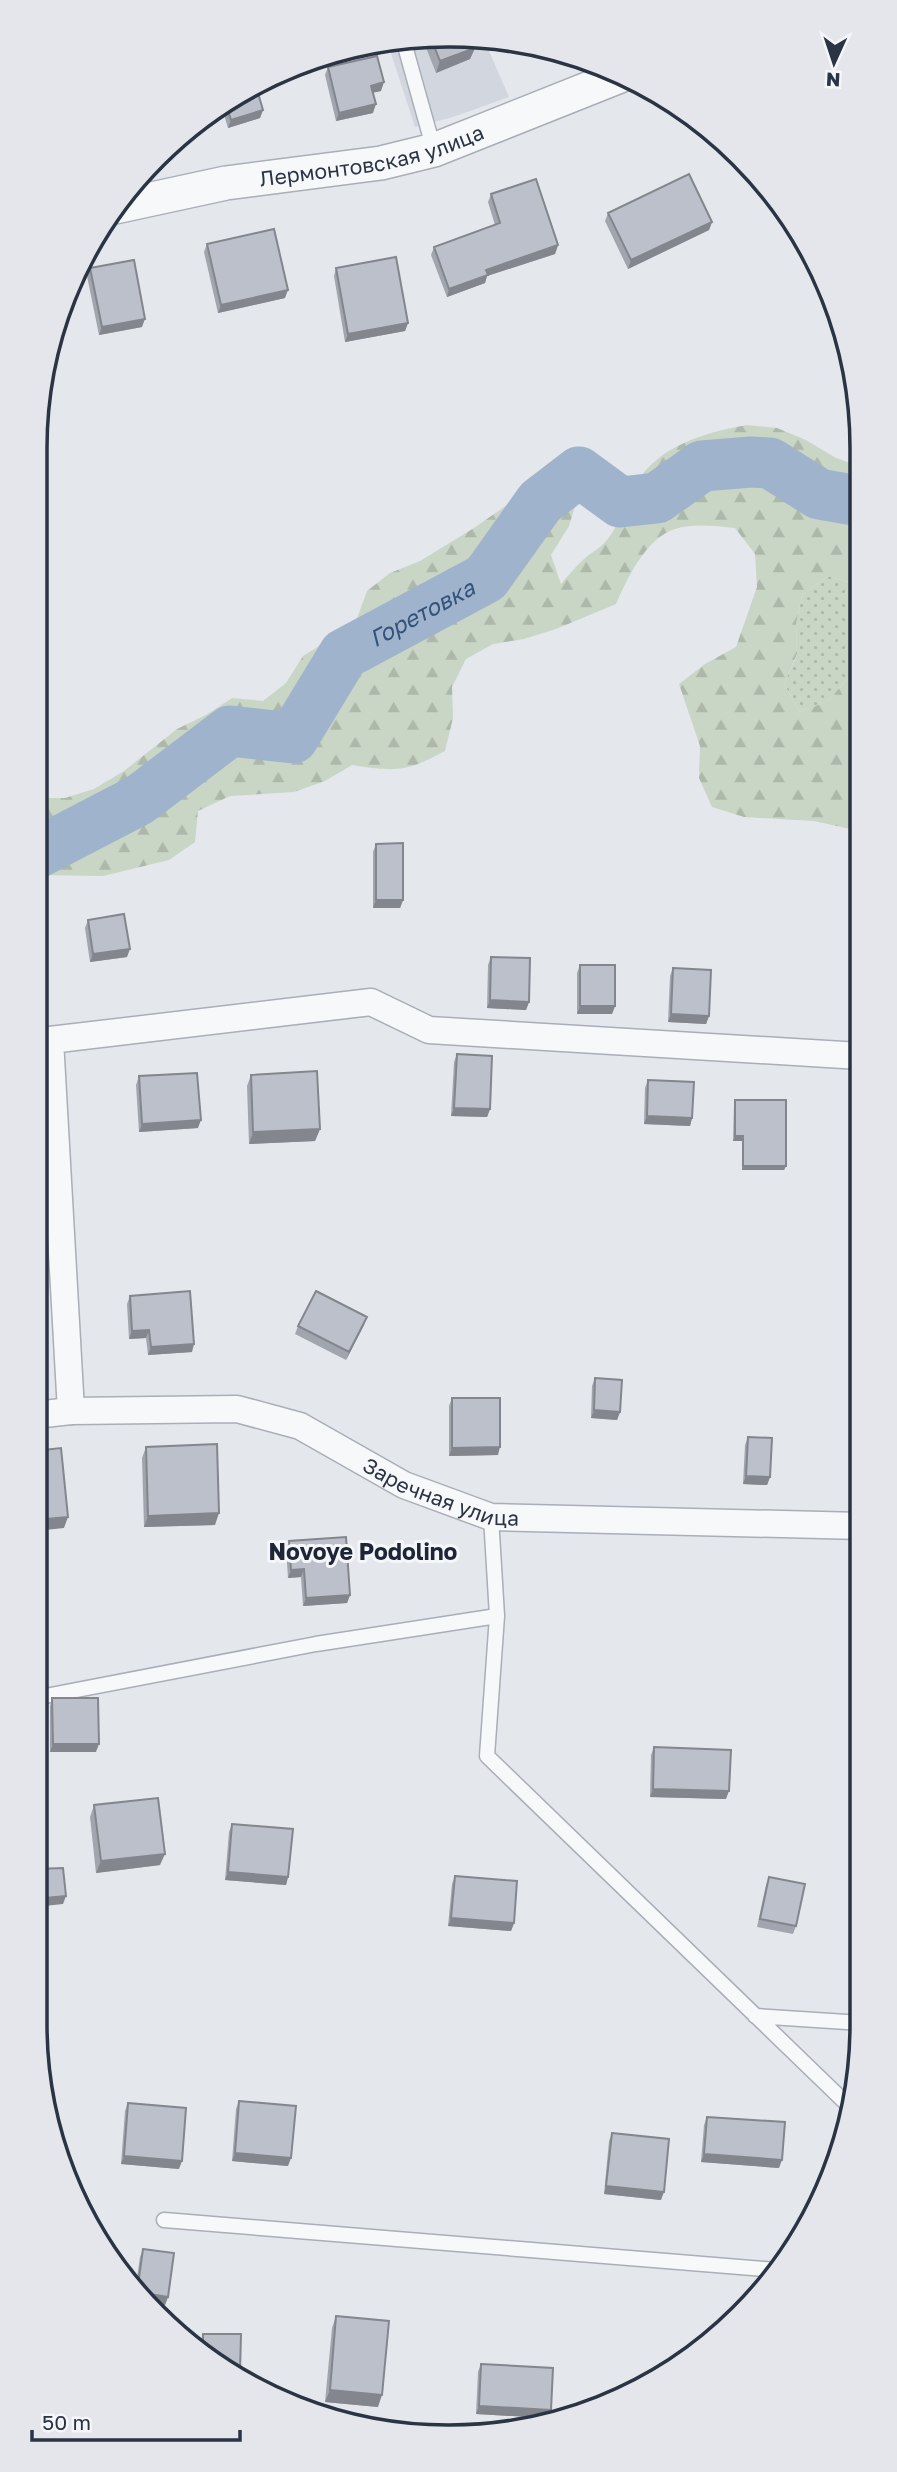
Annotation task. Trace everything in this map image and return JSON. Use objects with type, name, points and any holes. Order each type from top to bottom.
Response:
[{"type":"street","name":"Лермонтовская улица","points":[[130,204],[226,183],[381,163],[434,150],[608,81]]},
{"type":"street","points":[[71,1411],[50,1040],[371,1002],[429,1030],[850,1055]]},
{"type":"street","name":"Заречная улица","points":[[47,1414],[237,1409],[300,1426],[404,1485],[491,1517],[850,1526]]},
{"type":"lane","points":[[405,50],[434,150]]},
{"type":"lane","points":[[491,1517],[497,1616],[487,1756],[842,2100]]},
{"type":"lane","points":[[47,1696],[316,1644],[497,1616]]},
{"type":"lane","points":[[755,2016],[850,2022]]},
{"type":"lane","points":[[164,2220],[766,2269]]},
{"type":"shaded area","points":[[448,47],[488,50],[509,97],[415,127],[391,52]]},
{"type":"green space","points":[[747,425],[777,428],[850,463],[850,582],[828,576],[802,595],[796,624],[797,654],[784,684],[800,712],[828,701],[850,677],[850,829],[814,821],[744,817],[712,807],[699,778],[700,746],[679,684],[705,664],[736,647],[757,587],[755,554],[735,528],[697,526],[675,529],[655,541],[639,560],[616,604],[556,629],[524,639],[493,644],[466,659],[452,687],[453,718],[445,751],[410,767],[379,769],[352,765],[325,781],[294,792],[230,796],[198,811],[195,842],[169,860],[103,876],[47,875],[47,798],[65,798],[94,789],[124,771],[177,729],[232,698],[263,701],[286,683],[303,656],[355,624],[367,591],[390,573],[420,561],[524,493],[551,481],[578,496],[569,526],[551,555],[561,584],[586,557],[607,540],[636,483],[646,470],[685,442]]},
{"type":"green space","points":[[828,576],[850,582],[850,677],[828,701],[800,712],[784,684],[797,655],[796,624],[802,595]]},
{"type":"building","points":[[435,48],[475,48],[440,61]]},
{"type":"building","points":[[377,56],[384,82],[371,86],[376,104],[339,113],[328,67]]},
{"type":"building","points":[[259,95],[263,110],[231,120],[229,113]]},
{"type":"building","points":[[689,174],[712,222],[631,260],[608,213]]},
{"type":"building","points":[[536,179],[558,245],[486,270],[488,275],[449,289],[434,247],[500,223],[491,194]]},
{"type":"building","points":[[274,229],[288,290],[221,305],[207,244]]},
{"type":"building","points":[[396,257],[408,323],[348,334],[336,268]]},
{"type":"building","points":[[134,260],[145,319],[102,327],[91,268]]},
{"type":"building","points":[[403,843],[403,900],[376,900],[376,844]]},
{"type":"building","points":[[124,914],[130,949],[93,954],[88,920]]},
{"type":"building","points":[[491,957],[530,958],[529,1002],[490,1000]]},
{"type":"building","points":[[580,965],[615,965],[615,1006],[580,1006]]},
{"type":"building","points":[[673,968],[711,970],[709,1016],[671,1014]]},
{"type":"building","points":[[457,1054],[492,1056],[490,1109],[454,1108]]},
{"type":"building","points":[[317,1071],[320,1129],[253,1132],[251,1075]]},
{"type":"building","points":[[197,1073],[201,1120],[142,1124],[139,1076]]},
{"type":"building","points":[[648,1080],[694,1082],[692,1118],[647,1116]]},
{"type":"building","points":[[735,1100],[786,1100],[786,1166],[743,1166],[743,1136],[735,1136]]},
{"type":"building","points":[[190,1291],[194,1344],[151,1347],[149,1330],[132,1331],[130,1296]]},
{"type":"building","points":[[316,1291],[367,1317],[349,1352],[298,1326]]},
{"type":"building","points":[[595,1378],[622,1380],[620,1412],[594,1410]]},
{"type":"building","points":[[452,1398],[500,1398],[500,1447],[452,1448]]},
{"type":"building","points":[[748,1437],[772,1438],[770,1477],[746,1476]]},
{"type":"building","points":[[217,1444],[219,1513],[148,1516],[146,1447]]},
{"type":"building","points":[[61,1448],[68,1517],[47,1519],[47,1450]]},
{"type":"building","points":[[346,1537],[350,1595],[306,1598],[304,1569],[291,1570],[289,1541]]},
{"type":"building","points":[[52,1698],[98,1698],[99,1744],[53,1744]]},
{"type":"building","points":[[654,1747],[731,1750],[729,1791],[653,1789]]},
{"type":"building","points":[[158,1798],[165,1854],[101,1861],[94,1805]]},
{"type":"building","points":[[232,1824],[293,1829],[288,1877],[228,1872]]},
{"type":"building","points":[[63,1868],[66,1896],[47,1898],[47,1869]]},
{"type":"building","points":[[455,1876],[517,1881],[514,1923],[451,1918]]},
{"type":"building","points":[[769,1877],[805,1884],[796,1926],[760,1919]]},
{"type":"building","points":[[239,2101],[296,2106],[291,2158],[235,2153]]},
{"type":"building","points":[[128,2103],[186,2108],[182,2161],[124,2156]]},
{"type":"building","points":[[707,2117],[785,2122],[782,2160],[704,2154]]},
{"type":"building","points":[[612,2133],[669,2139],[664,2192],[606,2186]]},
{"type":"building","points":[[143,2249],[174,2253],[168,2297],[153,2295],[139,2278]]},
{"type":"building","points":[[336,2316],[389,2321],[382,2395],[330,2390]]},
{"type":"building","points":[[203,2334],[241,2334],[240,2366],[226,2357],[203,2341]]},
{"type":"building","points":[[481,2364],[553,2368],[551,2410],[479,2406]]},
{"type":"waterway","name":"Горетовка","points":[[47,848],[139,800],[230,731],[293,738],[344,654],[486,578],[540,502],[579,472],[620,502],[657,498],[702,466],[770,463],[819,494],[850,499]]},
{"type":"district","name":"Novoye Podolino","points":[[363,1551]]}]
